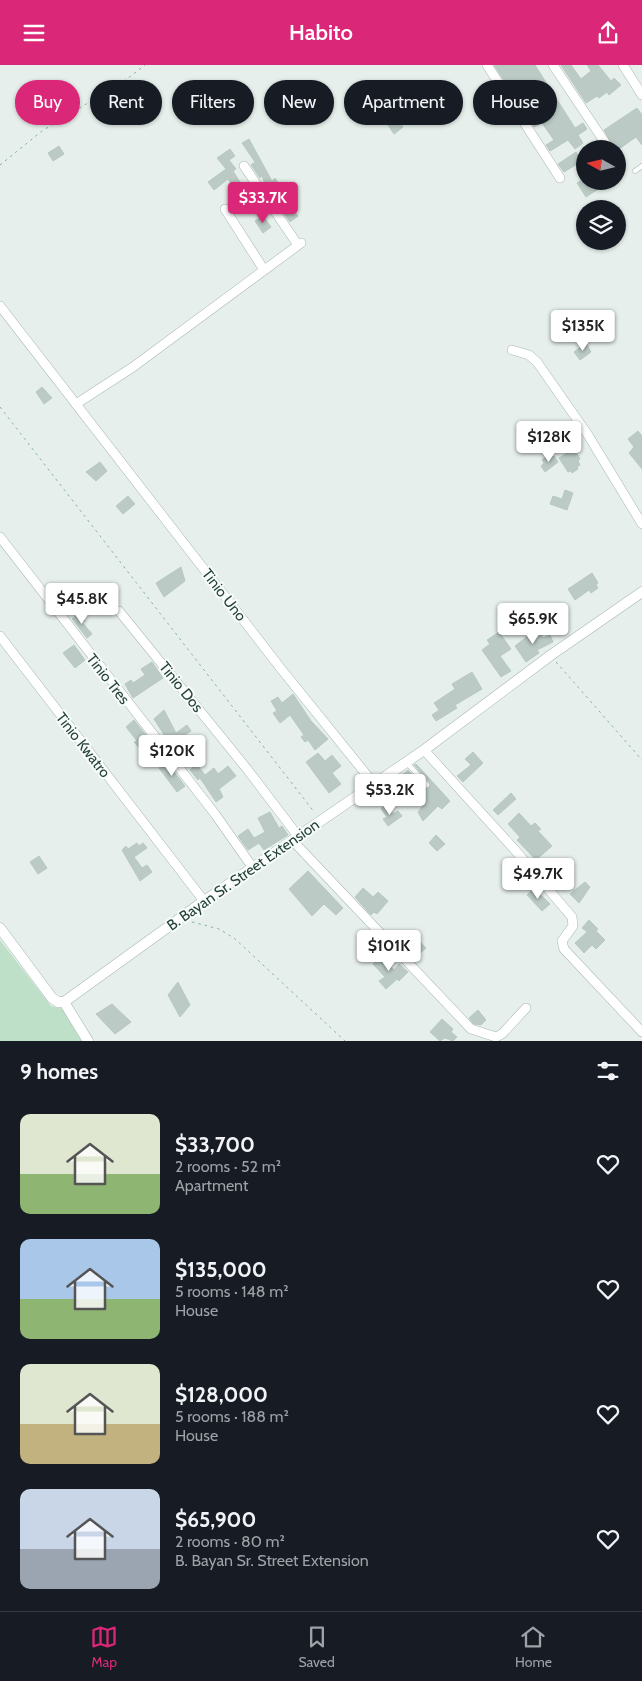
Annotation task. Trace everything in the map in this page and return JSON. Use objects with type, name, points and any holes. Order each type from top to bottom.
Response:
[{"type":"street","points":[[487,65],[560,178]]},
{"type":"street","points":[[553,65],[603,140]]},
{"type":"street","points":[[623,65],[642,95]]},
{"type":"street","points":[[76,404],[132,367],[300,244],[244,166]]},
{"type":"street","points":[[224,209],[264,270]]},
{"type":"street","name":"Tinio Uno","points":[[0,306],[282,670],[374,784]]},
{"type":"street","points":[[512,350],[529,355],[537,362],[588,435],[642,524]]},
{"type":"street","name":"Tinio Tres","points":[[0,537],[215,814],[253,868]]},
{"type":"street","name":"B. Bayan Sr. Street Extension","points":[[64,1002],[204,901],[424,750],[550,655],[642,591]]},
{"type":"street","name":"Tinio Dos","points":[[119,611],[247,769],[295,838],[471,1029],[496,1037],[502,1034],[526,1008]]},
{"type":"street","name":"Tinio Kwatro","points":[[0,636],[204,901]]},
{"type":"street","points":[[424,750],[572,917],[573,926],[562,941],[564,949],[642,1032]]},
{"type":"street","points":[[0,928],[52,998],[58,1002],[64,1002],[88,1041]]},
{"type":"lane","points":[[636,171],[642,166]]},
{"type":"lane","points":[[406,762],[427,785]]},
{"type":"path","points":[[0,165],[48,127],[127,79],[145,65]]},
{"type":"path","points":[[0,407],[272,761],[309,808],[322,821]]},
{"type":"path","points":[[550,655],[642,759]]},
{"type":"path","points":[[182,917],[220,929],[234,938],[345,1041]]},
{"type":"green space","points":[[0,940],[51,1006],[63,1009],[84,1041],[0,1041]]},
{"type":"building","points":[[494,65],[535,65],[545,80],[504,80]]},
{"type":"building","points":[[561,65],[571,65],[581,79],[591,71],[587,65],[598,65],[611,81],[614,78],[621,85],[609,95],[607,92],[599,98],[597,96],[586,103]]},
{"type":"building","points":[[557,100],[575,128],[583,123],[587,129],[578,135],[581,140],[576,140],[575,149],[568,140],[550,151],[546,145],[554,140],[543,125],[557,125]]},
{"type":"building","points":[[637,108],[642,115],[642,145],[636,137],[626,144],[626,140],[609,140],[604,130]]},
{"type":"building","points":[[388,125],[402,125],[403,127],[394,134]]},
{"type":"building","points":[[249,139],[272,181],[275,178],[280,186],[278,188],[284,197],[282,198],[298,216],[290,222],[272,195],[274,194],[268,185],[265,185],[262,175],[260,178],[251,165],[255,162],[242,143]]},
{"type":"building","points":[[59,146],[64,154],[53,161],[48,153]]},
{"type":"building","points":[[230,149],[235,156],[229,160],[236,169],[233,171],[245,190],[238,194],[228,179],[214,190],[208,182],[226,169],[217,158]]},
{"type":"building","points":[[576,152],[576,165],[564,172],[558,164]]},
{"type":"building","points":[[582,190],[596,190],[586,197]]},
{"type":"building","points":[[263,216],[271,227],[263,233],[255,221]]},
{"type":"building","points":[[586,343],[591,352],[580,360],[574,352]]},
{"type":"building","points":[[42,387],[52,398],[44,404],[36,392]]},
{"type":"building","points":[[638,431],[642,436],[642,469],[629,453],[634,447],[628,439]]},
{"type":"building","points":[[570,451],[573,454],[576,452],[580,459],[578,461],[580,465],[577,467],[578,469],[572,473],[571,471],[568,472],[559,458]]},
{"type":"building","points":[[547,456],[549,459],[554,456],[558,462],[545,472],[541,466],[544,463],[542,460]]},
{"type":"building","points":[[100,462],[107,471],[96,481],[86,472]]},
{"type":"building","points":[[565,490],[573,493],[567,510],[550,504],[553,496],[562,499]]},
{"type":"building","points":[[128,496],[135,504],[123,514],[116,506]]},
{"type":"building","points":[[181,567],[185,581],[164,597],[156,583]]},
{"type":"building","points":[[592,573],[598,583],[596,585],[598,588],[591,593],[589,590],[575,600],[568,589]]},
{"type":"building","points":[[80,613],[85,621],[82,622],[92,634],[87,638],[72,619]]},
{"type":"building","points":[[538,628],[543,638],[550,635],[553,642],[537,650],[539,653],[526,662],[515,646]]},
{"type":"building","points":[[499,632],[511,649],[500,656],[511,671],[501,677],[482,650],[490,644],[487,640]]},
{"type":"building","points":[[74,645],[85,660],[75,668],[63,653]]},
{"type":"building","points":[[152,662],[163,678],[133,698],[125,684],[131,680],[133,683],[145,675],[141,669]]},
{"type":"building","points":[[472,672],[482,689],[455,705],[457,708],[436,721],[432,715],[439,710],[434,703],[455,689],[452,684]]},
{"type":"building","points":[[293,694],[311,721],[328,739],[315,750],[308,740],[305,742],[301,737],[304,735],[290,715],[280,723],[273,713],[277,711],[271,701],[278,697],[282,703]]},
{"type":"building","points":[[164,710],[176,733],[187,725],[191,731],[178,740],[180,744],[173,749],[154,719]]},
{"type":"building","points":[[134,720],[147,738],[143,740],[161,761],[155,766],[134,742],[137,741],[126,727]]},
{"type":"building","points":[[473,752],[483,763],[463,782],[457,776],[471,765],[465,759]]},
{"type":"building","points":[[318,753],[325,761],[332,755],[341,766],[332,773],[341,784],[329,793],[306,762]]},
{"type":"building","points":[[193,760],[205,775],[214,768],[218,774],[228,766],[236,776],[219,789],[223,797],[216,802],[200,778],[198,780],[190,770],[193,767],[190,763]]},
{"type":"building","points":[[167,763],[185,786],[177,792],[159,768]]},
{"type":"building","points":[[416,764],[450,801],[442,809],[438,806],[423,821],[418,812],[425,803],[402,775],[408,770],[424,788],[429,788],[430,783],[414,765]]},
{"type":"building","points":[[511,793],[516,799],[498,815],[493,810]]},
{"type":"building","points":[[386,805],[393,814],[398,811],[402,816],[388,826],[383,819],[387,817],[381,809]]},
{"type":"building","points":[[270,812],[279,828],[282,826],[288,835],[264,850],[259,843],[248,850],[238,836],[248,829],[254,838],[265,832],[258,818]]},
{"type":"building","points":[[519,813],[531,826],[535,823],[541,829],[538,831],[552,846],[536,860],[517,840],[520,837],[508,824]]},
{"type":"building","points":[[436,835],[445,844],[437,851],[429,843]]},
{"type":"building","points":[[137,843],[139,846],[143,843],[147,848],[134,857],[142,868],[147,865],[152,872],[140,881],[122,850],[126,846],[128,849]]},
{"type":"building","points":[[39,856],[47,868],[38,874],[30,862]]},
{"type":"building","points":[[308,871],[343,908],[336,915],[324,904],[312,916],[289,889]]},
{"type":"building","points":[[585,882],[590,887],[579,903],[570,894]]},
{"type":"building","points":[[363,888],[373,897],[378,892],[388,901],[377,914],[374,912],[371,915],[355,897]]},
{"type":"building","points":[[534,888],[550,904],[542,911],[527,895]]},
{"type":"building","points":[[589,920],[605,940],[596,949],[592,945],[584,953],[575,943],[587,932],[582,928]]},
{"type":"building","points":[[410,931],[426,948],[418,955],[414,951],[409,953],[398,941]]},
{"type":"building","points":[[381,956],[394,970],[399,964],[408,972],[399,981],[397,979],[386,989],[379,981],[385,977],[373,964]]},
{"type":"building","points":[[178,982],[190,1005],[180,1017],[168,995]]},
{"type":"building","points":[[112,1004],[131,1022],[115,1034],[96,1014]]},
{"type":"building","points":[[478,1010],[486,1020],[481,1025],[474,1024],[469,1018]]},
{"type":"building","points":[[442,1019],[453,1029],[451,1032],[457,1037],[453,1041],[445,1038],[440,1041],[430,1032]]}]
